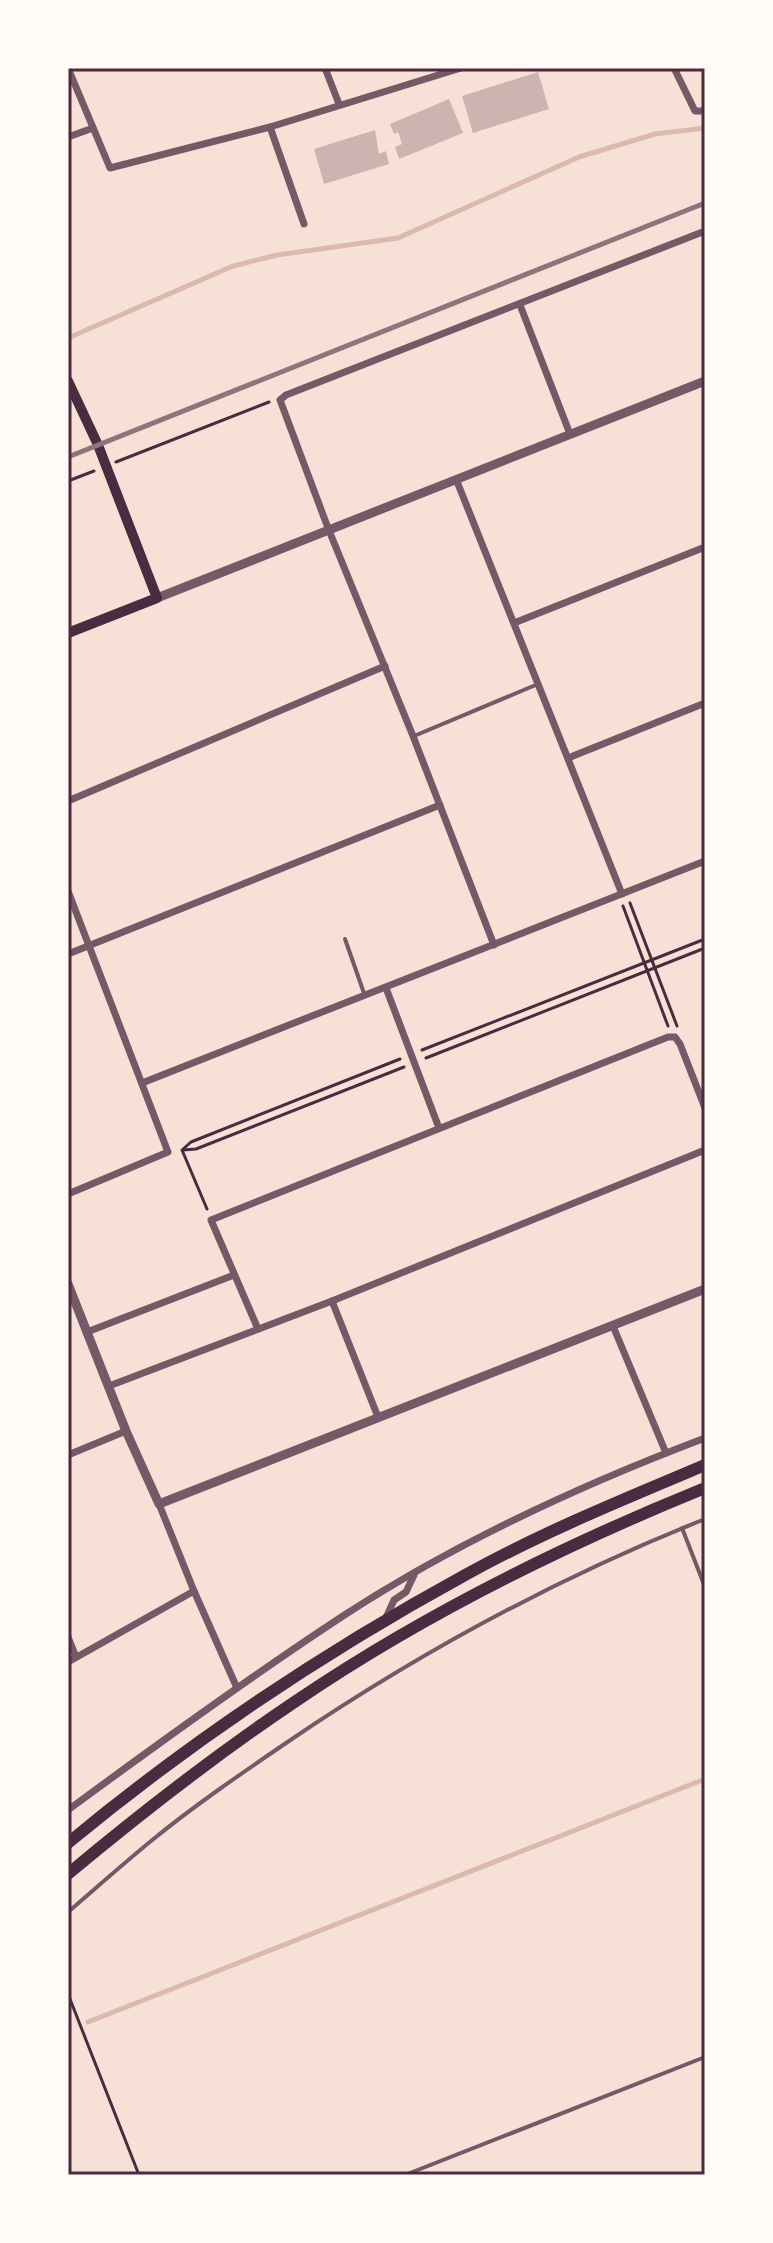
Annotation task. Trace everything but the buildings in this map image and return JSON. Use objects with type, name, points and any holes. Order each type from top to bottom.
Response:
[{"type":"highway","points":[[68,1843],[187,1749],[284,1684],[384,1623],[467,1574],[553,1531],[705,1465]]},
{"type":"highway","points":[[68,1874],[213,1759],[297,1700],[395,1639],[477,1592],[563,1549],[705,1488]]},
{"type":"main road","points":[[68,381],[106,466],[157,598],[68,633]]},
{"type":"street","points":[[68,68],[110,168],[270,127],[461,68]]},
{"type":"street","points":[[325,68],[339,104]]},
{"type":"street","points":[[674,68],[695,111],[705,111]]},
{"type":"street","points":[[270,127],[304,224]]},
{"type":"street","points":[[68,137],[93,128]]},
{"type":"street","points":[[494,945],[280,400],[286,395],[705,231]]},
{"type":"street","points":[[520,305],[570,434]]},
{"type":"street","points":[[157,598],[705,381]]},
{"type":"street","points":[[456,479],[622,894]]},
{"type":"street","points":[[514,623],[705,547]]},
{"type":"street","points":[[68,801],[385,666]]},
{"type":"street","points":[[568,758],[705,703]]},
{"type":"street","points":[[68,954],[440,805]]},
{"type":"street","points":[[142,1083],[705,861]]},
{"type":"street","points":[[68,891],[168,1152],[68,1194]]},
{"type":"street","points":[[386,988],[439,1128]]},
{"type":"street","points":[[258,1329],[211,1220],[668,1037],[675,1037],[705,1108]]},
{"type":"street","points":[[109,1386],[332,1301],[705,1150]]},
{"type":"street","points":[[87,1332],[234,1275]]},
{"type":"street","points":[[68,1284],[126,1431],[237,1688]]},
{"type":"street","points":[[159,1504],[705,1289]]},
{"type":"street","points":[[332,1301],[378,1417]]},
{"type":"street","points":[[613,1326],[666,1453]]},
{"type":"street","points":[[68,1455],[126,1431]]},
{"type":"street","points":[[68,1810],[347,1613],[549,1504],[705,1438]]},
{"type":"street","points":[[384,1623],[394,1600],[406,1592],[415,1574]]},
{"type":"street","points":[[68,1662],[194,1591]]},
{"type":"street","points":[[68,1637],[76,1657]]},
{"type":"lane","points":[[413,736],[538,684]]},
{"type":"lane","points":[[345,939],[365,996]]},
{"type":"lane","points":[[68,1912],[153,1839],[243,1772],[345,1703],[428,1653],[526,1601],[641,1544],[705,1519]]},
{"type":"lane","points":[[682,1528],[705,1587]]},
{"type":"lane","points":[[405,2175],[705,2057]]},
{"type":"path","points":[[68,481],[275,399],[280,400]]},
{"type":"path","points":[[622,894],[631,904],[677,1024],[675,1037]]},
{"type":"path","points":[[622,894],[623,908],[675,1037]]},
{"type":"path","points":[[168,1152],[196,1149],[705,939]]},
{"type":"path","points":[[182,1150],[191,1142],[705,948]]},
{"type":"path","points":[[182,1150],[211,1220]]},
{"type":"path","points":[[68,1994],[139,2175]]},
{"type":"waterway","points":[[68,338],[233,266],[277,255],[398,238],[579,157],[655,134],[705,128]]},
{"type":"waterway","points":[[88,2022],[705,1779]]},
{"type":"railway","points":[[68,457],[705,203]]}]
